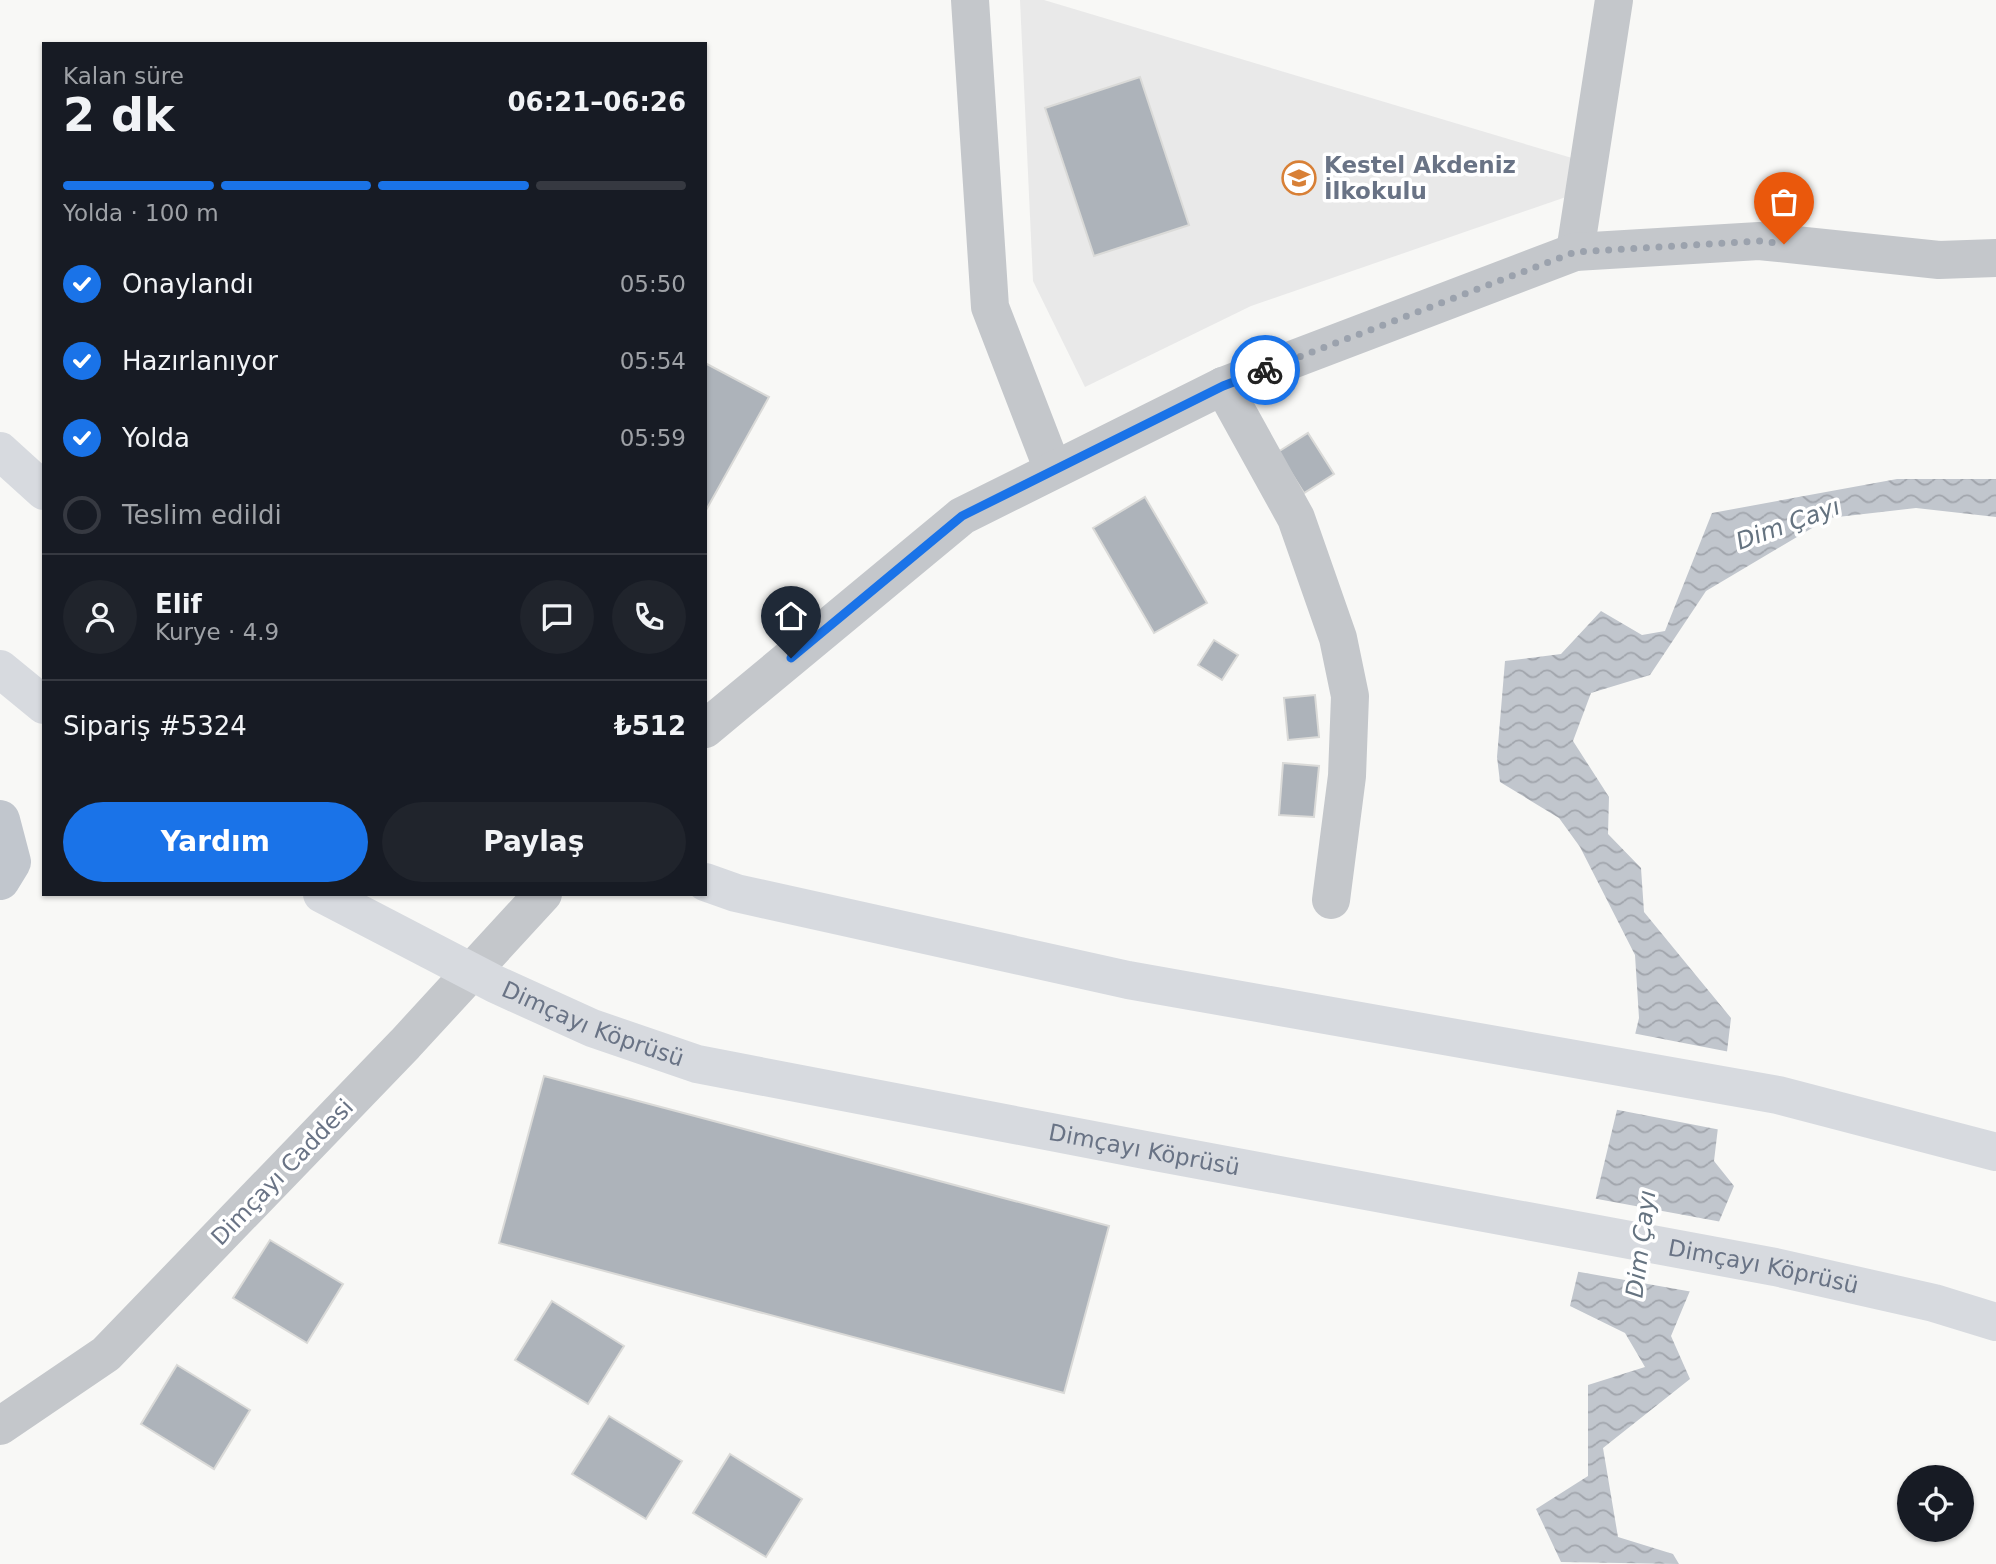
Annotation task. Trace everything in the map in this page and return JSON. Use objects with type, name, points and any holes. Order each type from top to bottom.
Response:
[{"type":"highway","points":[[0,451],[42,489]]},
{"type":"highway","points":[[0,669],[42,703]]},
{"type":"highway","points":[[707,883],[736,894],[1128,980],[1778,1095],[1996,1152]]},
{"type":"highway","name":"Dimçayı Köprüsü","points":[[326,896],[495,984],[580,1023],[697,1064],[1775,1267],[1934,1303],[1996,1322]]},
{"type":"street","points":[[970,0],[990,307],[1053,470]]},
{"type":"street","points":[[1575,252],[1614,0]]},
{"type":"street","points":[[707,727],[962,516],[1223,386],[1575,252],[1759,241],[1939,260],[1996,258]]},
{"type":"street","points":[[1223,386],[1296,518],[1338,638],[1350,696],[1348,776],[1331,900]]},
{"type":"street","name":"Dimçayı Caddesi","points":[[0,1426],[106,1354],[405,1044],[541,896]]},
{"type":"shaded area","name":"Kestel Akdeniz İlkokulu","points":[[1020,0],[1044,0],[1572,158],[1566,197],[1251,306],[1085,387],[1033,281]]},
{"type":"water","name":"Dim Çayı","points":[[1897,479],[1996,479],[1996,517],[1916,508],[1829,518],[1706,591],[1650,675],[1591,693],[1573,741],[1609,797],[1608,834],[1641,868],[1644,912],[1731,1018],[1714,1161],[1734,1186],[1671,1336],[1690,1379],[1603,1448],[1618,1537],[1673,1554],[1679,1564],[1561,1562],[1536,1509],[1588,1476],[1588,1385],[1645,1367],[1625,1333],[1570,1306],[1639,1018],[1635,955],[1580,847],[1559,818],[1500,782],[1497,757],[1505,661],[1561,654],[1601,611],[1642,635],[1665,631],[1712,513]]},
{"type":"pier","points":[[1632,1033],[1730,1052],[1721,1130],[1613,1109]]},
{"type":"pier","points":[[1592,1198],[1722,1222],[1693,1292],[1574,1271]]},
{"type":"building","points":[[1140,77],[1189,225],[1094,256],[1045,108]]},
{"type":"building","points":[[707,364],[769,397],[707,508]]},
{"type":"building","points":[[1308,433],[1334,474],[1304,493],[1278,452]]},
{"type":"building","points":[[1145,497],[1207,603],[1154,633],[1093,528]]},
{"type":"building","points":[[1214,640],[1238,655],[1222,680],[1198,665]]},
{"type":"building","points":[[1315,695],[1319,737],[1288,740],[1284,698]]},
{"type":"building","points":[[1283,763],[1319,766],[1314,817],[1279,815]]},
{"type":"building","points":[[544,1076],[1109,1226],[1064,1393],[499,1243]]},
{"type":"building","points":[[270,1240],[343,1284],[307,1343],[233,1298]]},
{"type":"building","points":[[552,1301],[624,1346],[588,1404],[515,1360]]},
{"type":"building","points":[[177,1365],[250,1410],[214,1469],[141,1424]]},
{"type":"building","points":[[609,1416],[682,1461],[646,1519],[572,1474]]},
{"type":"building","points":[[730,1454],[802,1499],[766,1557],[693,1513]]},
{"type":"waterway","points":[[0,820],[11,862],[0,880]]},
{"type":"way so far","points":[[1265,370],[1575,252],[1759,241],[1784,244]]},
{"type":"place","name":"Kestel Akdeniz İlkokulu","points":[[1299,178]]},
{"type":"route","points":[[791,658],[962,516],[1223,386],[1265,370]]}]
